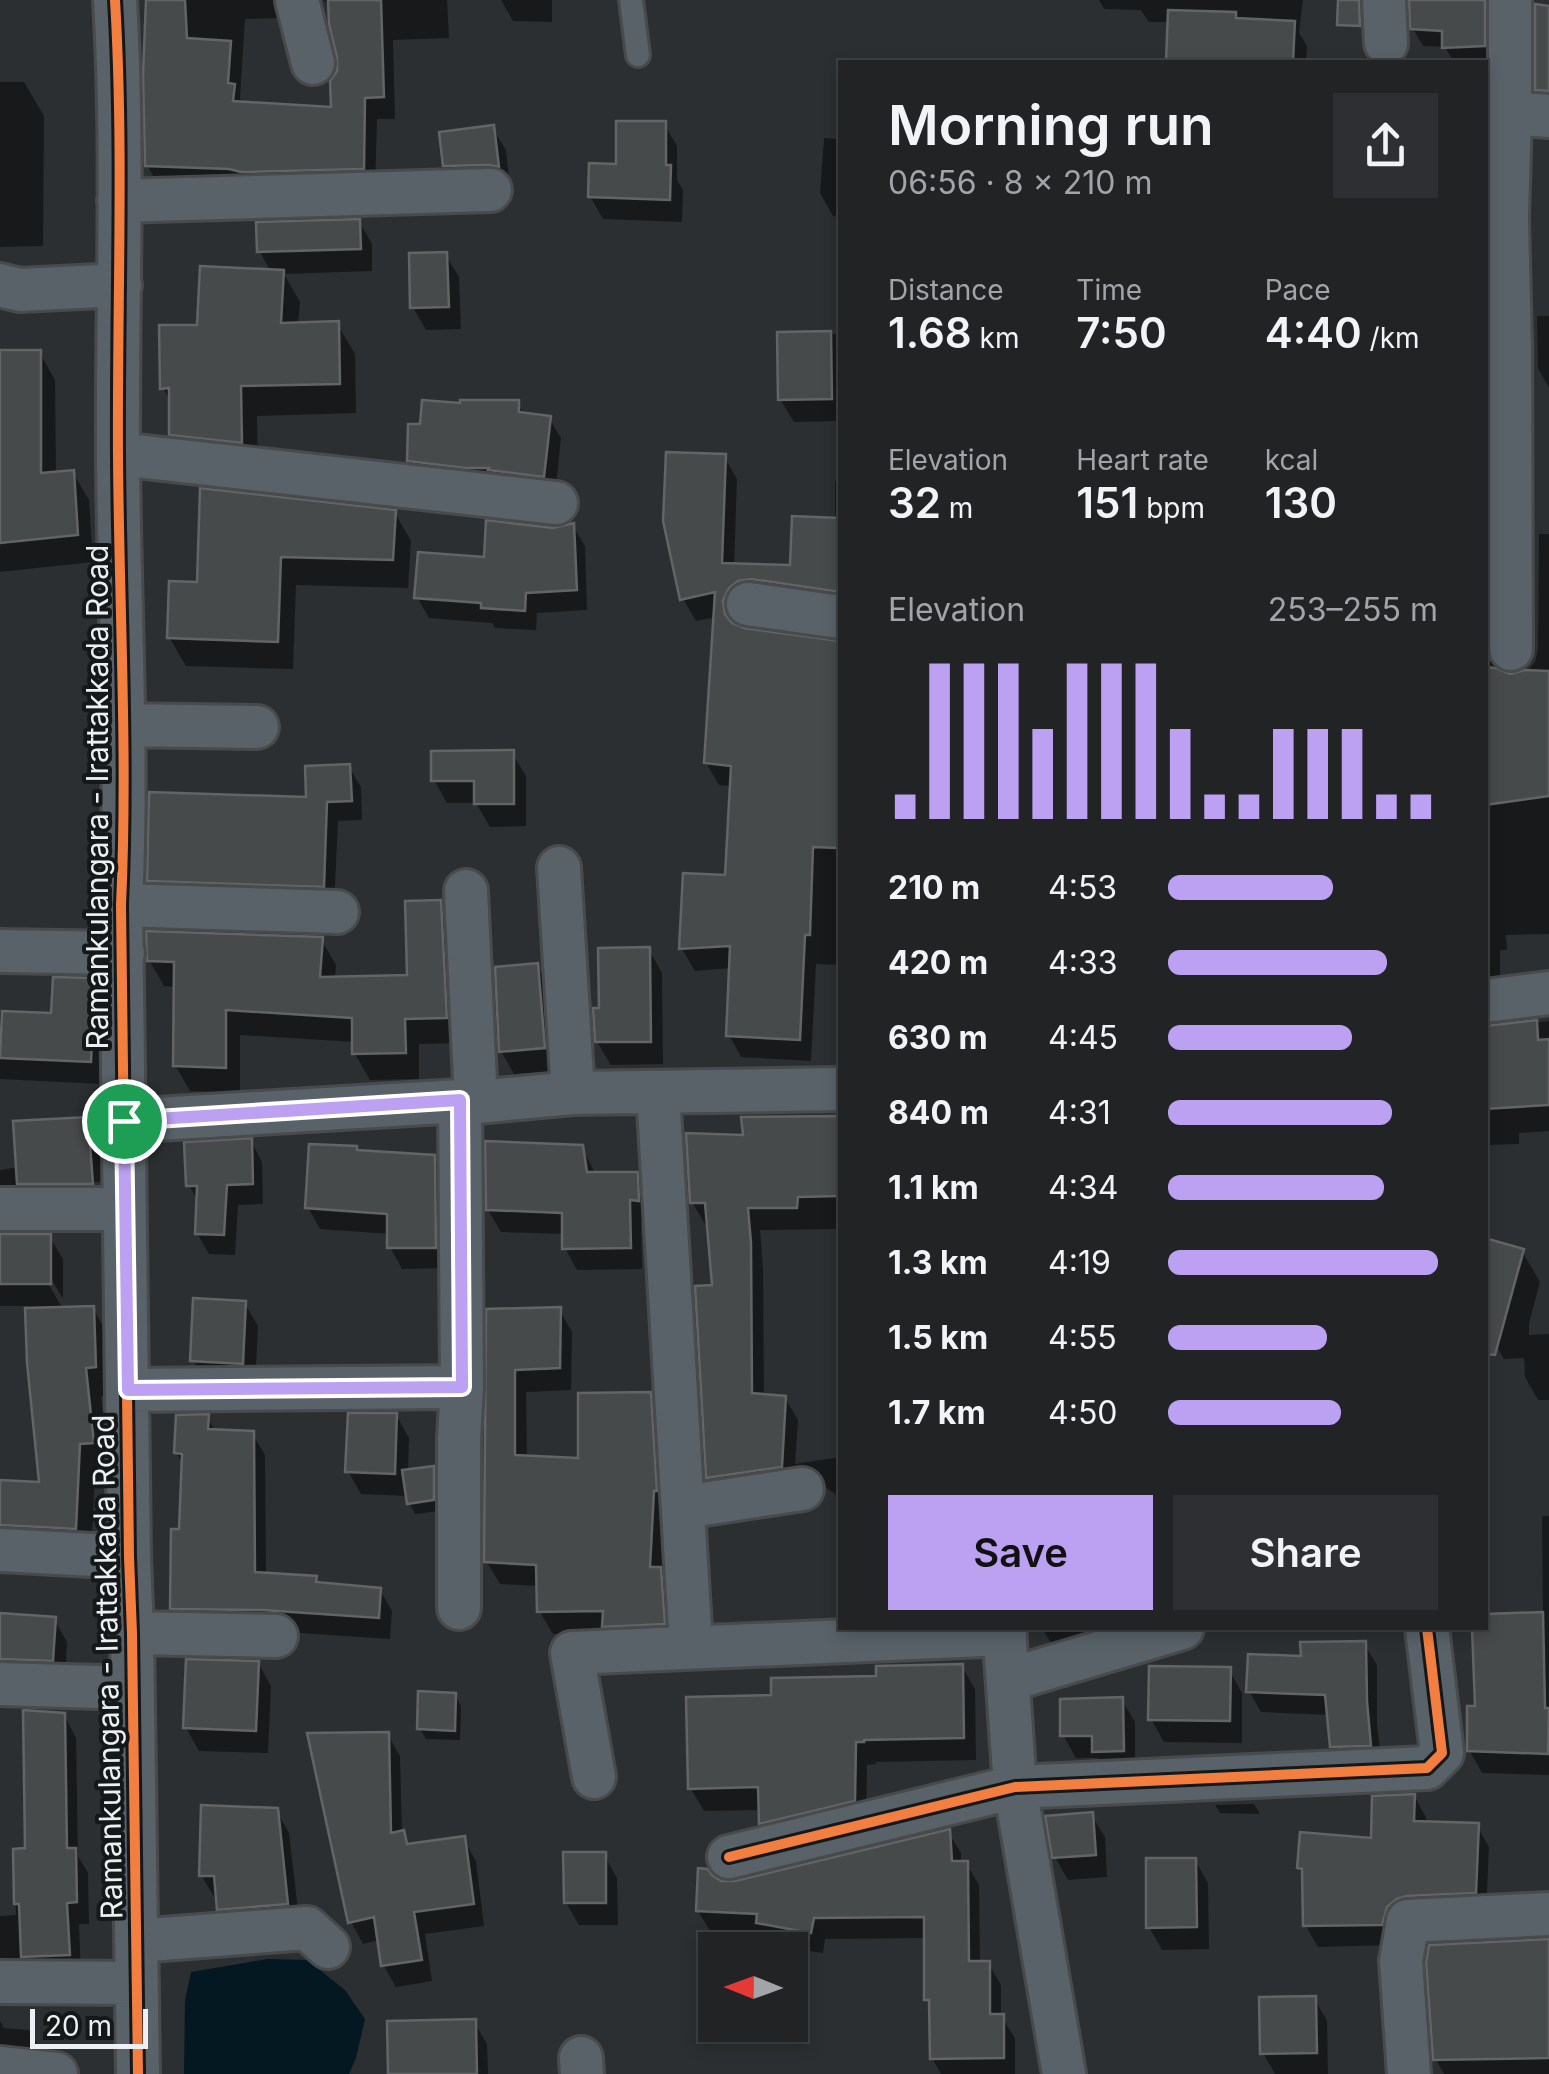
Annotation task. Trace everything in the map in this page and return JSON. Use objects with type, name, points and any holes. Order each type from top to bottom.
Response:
[{"type":"street","name":"Ramankulangara - Irattakkada Road","points":[[116,0],[124,837],[121,905],[138,2074]]},
{"type":"street","points":[[297,0],[313,63]]},
{"type":"street","points":[[1384,0],[1386,43]]},
{"type":"street","points":[[1510,0],[1529,114],[1496,216],[1511,649]]},
{"type":"street","points":[[118,201],[490,190]]},
{"type":"street","points":[[0,285],[20,290],[120,286]]},
{"type":"street","points":[[118,454],[556,503]]},
{"type":"street","points":[[748,604],[838,618]]},
{"type":"street","points":[[123,725],[256,727]]},
{"type":"street","points":[[558,868],[574,1093]]},
{"type":"street","points":[[459,1608],[458,1438],[468,1101],[466,891]]},
{"type":"street","points":[[121,905],[338,912]]},
{"type":"street","points":[[0,951],[123,953]]},
{"type":"street","points":[[1488,1001],[1549,993]]},
{"type":"street","points":[[124,1121],[574,1093],[838,1090]]},
{"type":"street","points":[[658,1092],[692,1646]]},
{"type":"street","points":[[0,1210],[125,1209]]},
{"type":"street","points":[[128,1390],[462,1387]]},
{"type":"street","points":[[684,1506],[802,1489]]},
{"type":"street","points":[[0,1550],[129,1558]]},
{"type":"street","points":[[1008,1680],[1175,1630]]},
{"type":"street","points":[[729,1856],[1015,1788],[1426,1768],[1442,1753],[1426,1630]]},
{"type":"street","points":[[594,1778],[572,1654],[1004,1631],[1015,1788],[1064,2074]]},
{"type":"street","points":[[132,1634],[276,1636]]},
{"type":"street","points":[[0,1684],[132,1688]]},
{"type":"street","points":[[1408,2074],[1401,1961],[1408,1920],[1549,1914]]},
{"type":"street","points":[[136,1941],[308,1928],[328,1947]]},
{"type":"street","points":[[0,1982],[137,1983]]},
{"type":"street","points":[[0,2068],[56,2074]]},
{"type":"lane","points":[[631,0],[638,56]]},
{"type":"water","points":[[268,1959],[307,1960],[345,1990],[365,2019],[349,2074],[184,2074],[185,2000],[191,1972]]},
{"type":"building","points":[[146,0],[185,0],[187,38],[231,41],[228,83],[235,84],[233,101],[331,107],[330,81],[337,71],[337,58],[328,0],[381,0],[384,97],[365,98],[364,169],[241,172],[145,166]]},
{"type":"building","points":[[1338,0],[1359,0],[1360,26],[1337,25]]},
{"type":"building","points":[[1409,0],[1485,0],[1485,46],[1442,48],[1442,31],[1410,29]]},
{"type":"building","points":[[1535,4],[1549,6],[1549,91],[1535,90]]},
{"type":"building","points":[[1168,10],[1236,12],[1236,18],[1295,21],[1293,60],[1166,60]]},
{"type":"building","points":[[616,121],[666,121],[670,200],[588,197],[589,163],[616,164]]},
{"type":"building","points":[[494,125],[499,167],[443,166],[439,132]]},
{"type":"building","points":[[360,219],[361,249],[257,252],[256,222]]},
{"type":"building","points":[[447,252],[449,307],[410,308],[409,253]]},
{"type":"building","points":[[200,266],[284,270],[281,323],[339,321],[340,384],[241,386],[242,443],[169,435],[169,388],[160,389],[159,325],[197,325]]},
{"type":"building","points":[[831,331],[832,399],[778,400],[777,332]]},
{"type":"building","points":[[0,350],[41,350],[41,473],[74,470],[78,535],[0,543]]},
{"type":"building","points":[[422,400],[519,400],[519,412],[551,416],[544,477],[407,461],[408,424],[420,424]]},
{"type":"building","points":[[666,452],[726,454],[722,563],[790,565],[792,516],[838,518],[838,592],[751,579],[738,581],[729,588],[723,601],[725,614],[732,623],[744,628],[838,641],[837,848],[813,847],[800,1040],[726,1036],[730,946],[679,949],[683,873],[725,875],[731,766],[704,763],[715,592],[680,600],[663,521]]},
{"type":"building","points":[[200,488],[396,510],[393,560],[281,557],[278,642],[167,638],[169,581],[197,582]]},
{"type":"building","points":[[486,520],[553,528],[574,523],[577,590],[526,593],[525,611],[414,598],[418,552],[484,557]]},
{"type":"building","points":[[1488,667],[1510,674],[1549,671],[1549,796],[1488,805]]},
{"type":"building","points":[[514,750],[514,804],[474,804],[474,781],[431,781],[431,751]]},
{"type":"building","points":[[350,764],[352,801],[327,802],[324,887],[147,881],[149,792],[306,797],[305,766]]},
{"type":"building","points":[[441,900],[447,1018],[405,1019],[406,1053],[352,1054],[352,1018],[226,1010],[226,1068],[173,1066],[174,962],[147,961],[146,931],[323,937],[320,977],[407,975],[405,901]]},
{"type":"building","points":[[650,947],[651,1042],[595,1042],[593,1008],[599,1008],[598,948]]},
{"type":"building","points":[[538,963],[545,1048],[499,1052],[495,967]]},
{"type":"building","points":[[53,977],[95,978],[91,1062],[0,1058],[2,1011],[51,1013]]},
{"type":"building","points":[[1537,1020],[1538,1040],[1549,1039],[1549,1105],[1488,1109],[1488,1026]]},
{"type":"building","points":[[838,1116],[838,1196],[798,1197],[797,1208],[748,1208],[752,1393],[786,1396],[782,1467],[706,1478],[695,1286],[712,1285],[705,1203],[690,1203],[686,1133],[743,1135],[741,1117]]},
{"type":"building","points":[[88,1117],[93,1184],[17,1184],[13,1121]]},
{"type":"building","points":[[252,1138],[253,1184],[227,1185],[224,1235],[195,1234],[197,1186],[186,1186],[184,1142]]},
{"type":"building","points":[[485,1141],[583,1145],[587,1172],[638,1172],[639,1201],[630,1200],[631,1248],[562,1249],[562,1213],[486,1210]]},
{"type":"building","points":[[309,1144],[435,1155],[436,1248],[387,1248],[387,1214],[305,1208]]},
{"type":"building","points":[[0,1234],[51,1234],[51,1284],[0,1284]]},
{"type":"building","points":[[1488,1239],[1524,1249],[1495,1355],[1488,1354]]},
{"type":"building","points":[[193,1298],[246,1301],[243,1364],[190,1361]]},
{"type":"building","points":[[94,1306],[96,1367],[86,1368],[94,1443],[80,1444],[76,1529],[0,1525],[0,1480],[39,1482],[25,1308]]},
{"type":"building","points":[[561,1307],[560,1368],[515,1370],[515,1455],[578,1458],[578,1393],[651,1392],[657,1491],[650,1567],[661,1567],[665,1624],[602,1627],[603,1611],[537,1612],[536,1565],[484,1562],[486,1309]]},
{"type":"building","points":[[348,1413],[397,1413],[395,1474],[345,1472]]},
{"type":"building","points":[[209,1414],[208,1429],[254,1431],[255,1572],[317,1576],[316,1582],[381,1588],[379,1618],[170,1609],[171,1529],[179,1529],[182,1454],[174,1453],[176,1415]]},
{"type":"building","points":[[434,1466],[434,1500],[407,1504],[402,1470]]},
{"type":"building","points":[[1543,1612],[1548,1754],[1467,1751],[1467,1706],[1475,1706],[1472,1630],[1488,1630],[1488,1614]]},
{"type":"building","points":[[0,1613],[56,1617],[53,1661],[0,1659]]},
{"type":"building","points":[[1366,1641],[1371,1746],[1330,1747],[1325,1695],[1246,1692],[1248,1654],[1301,1656],[1300,1642]]},
{"type":"building","points":[[186,1659],[259,1661],[256,1731],[183,1728]]},
{"type":"building","points":[[963,1664],[964,1738],[856,1742],[855,1801],[759,1824],[758,1787],[688,1789],[686,1697],[771,1695],[771,1678],[876,1676],[876,1666]]},
{"type":"building","points":[[1149,1666],[1231,1667],[1230,1721],[1148,1720]]},
{"type":"building","points":[[418,1691],[456,1693],[455,1731],[417,1729]]},
{"type":"building","points":[[1123,1697],[1124,1751],[1092,1752],[1092,1736],[1060,1736],[1060,1699]]},
{"type":"building","points":[[23,1710],[65,1713],[67,1848],[76,1848],[77,1902],[67,1903],[70,1955],[21,1957],[19,1904],[14,1904],[13,1849],[25,1848]]},
{"type":"building","points":[[389,1732],[391,1833],[404,1830],[407,1844],[465,1836],[474,1904],[414,1912],[422,1960],[381,1966],[374,1917],[348,1923],[307,1733]]},
{"type":"building","points":[[1415,1794],[1414,1821],[1479,1823],[1476,1893],[1397,1899],[1387,1907],[1382,1925],[1303,1926],[1302,1869],[1297,1868],[1300,1832],[1371,1838],[1372,1796]]},
{"type":"building","points":[[201,1805],[278,1808],[288,1904],[217,1910],[214,1876],[199,1876]]},
{"type":"building","points":[[1093,1812],[1096,1855],[1052,1858],[1045,1816]]},
{"type":"building","points":[[950,1829],[952,1861],[968,1861],[969,1961],[990,1961],[990,2014],[1004,2014],[1004,2058],[930,2059],[929,2000],[924,2000],[924,1917],[814,1918],[811,1933],[756,1923],[757,1914],[696,1911],[698,1868],[708,1869],[721,1881],[735,1881]]},
{"type":"building","points":[[563,1852],[606,1852],[606,1903],[564,1903]]},
{"type":"building","points":[[1146,1858],[1196,1858],[1197,1927],[1146,1928]]},
{"type":"building","points":[[1549,1939],[1549,2058],[1433,2060],[1426,1962],[1429,1945]]},
{"type":"building","points":[[1316,1996],[1317,2053],[1260,2054],[1259,1997]]},
{"type":"building","points":[[476,2019],[477,2074],[388,2074],[387,2021]]},
{"type":"cycle path","points":[[115,0],[120,171],[118,456],[124,793],[121,905],[138,2074]]},
{"type":"cycle path","points":[[729,1857],[1015,1787],[1427,1768],[1442,1753],[1427,1630]]},
{"type":"route","points":[[460,1100],[462,1387],[128,1390],[124,1121],[460,1100]]}]
